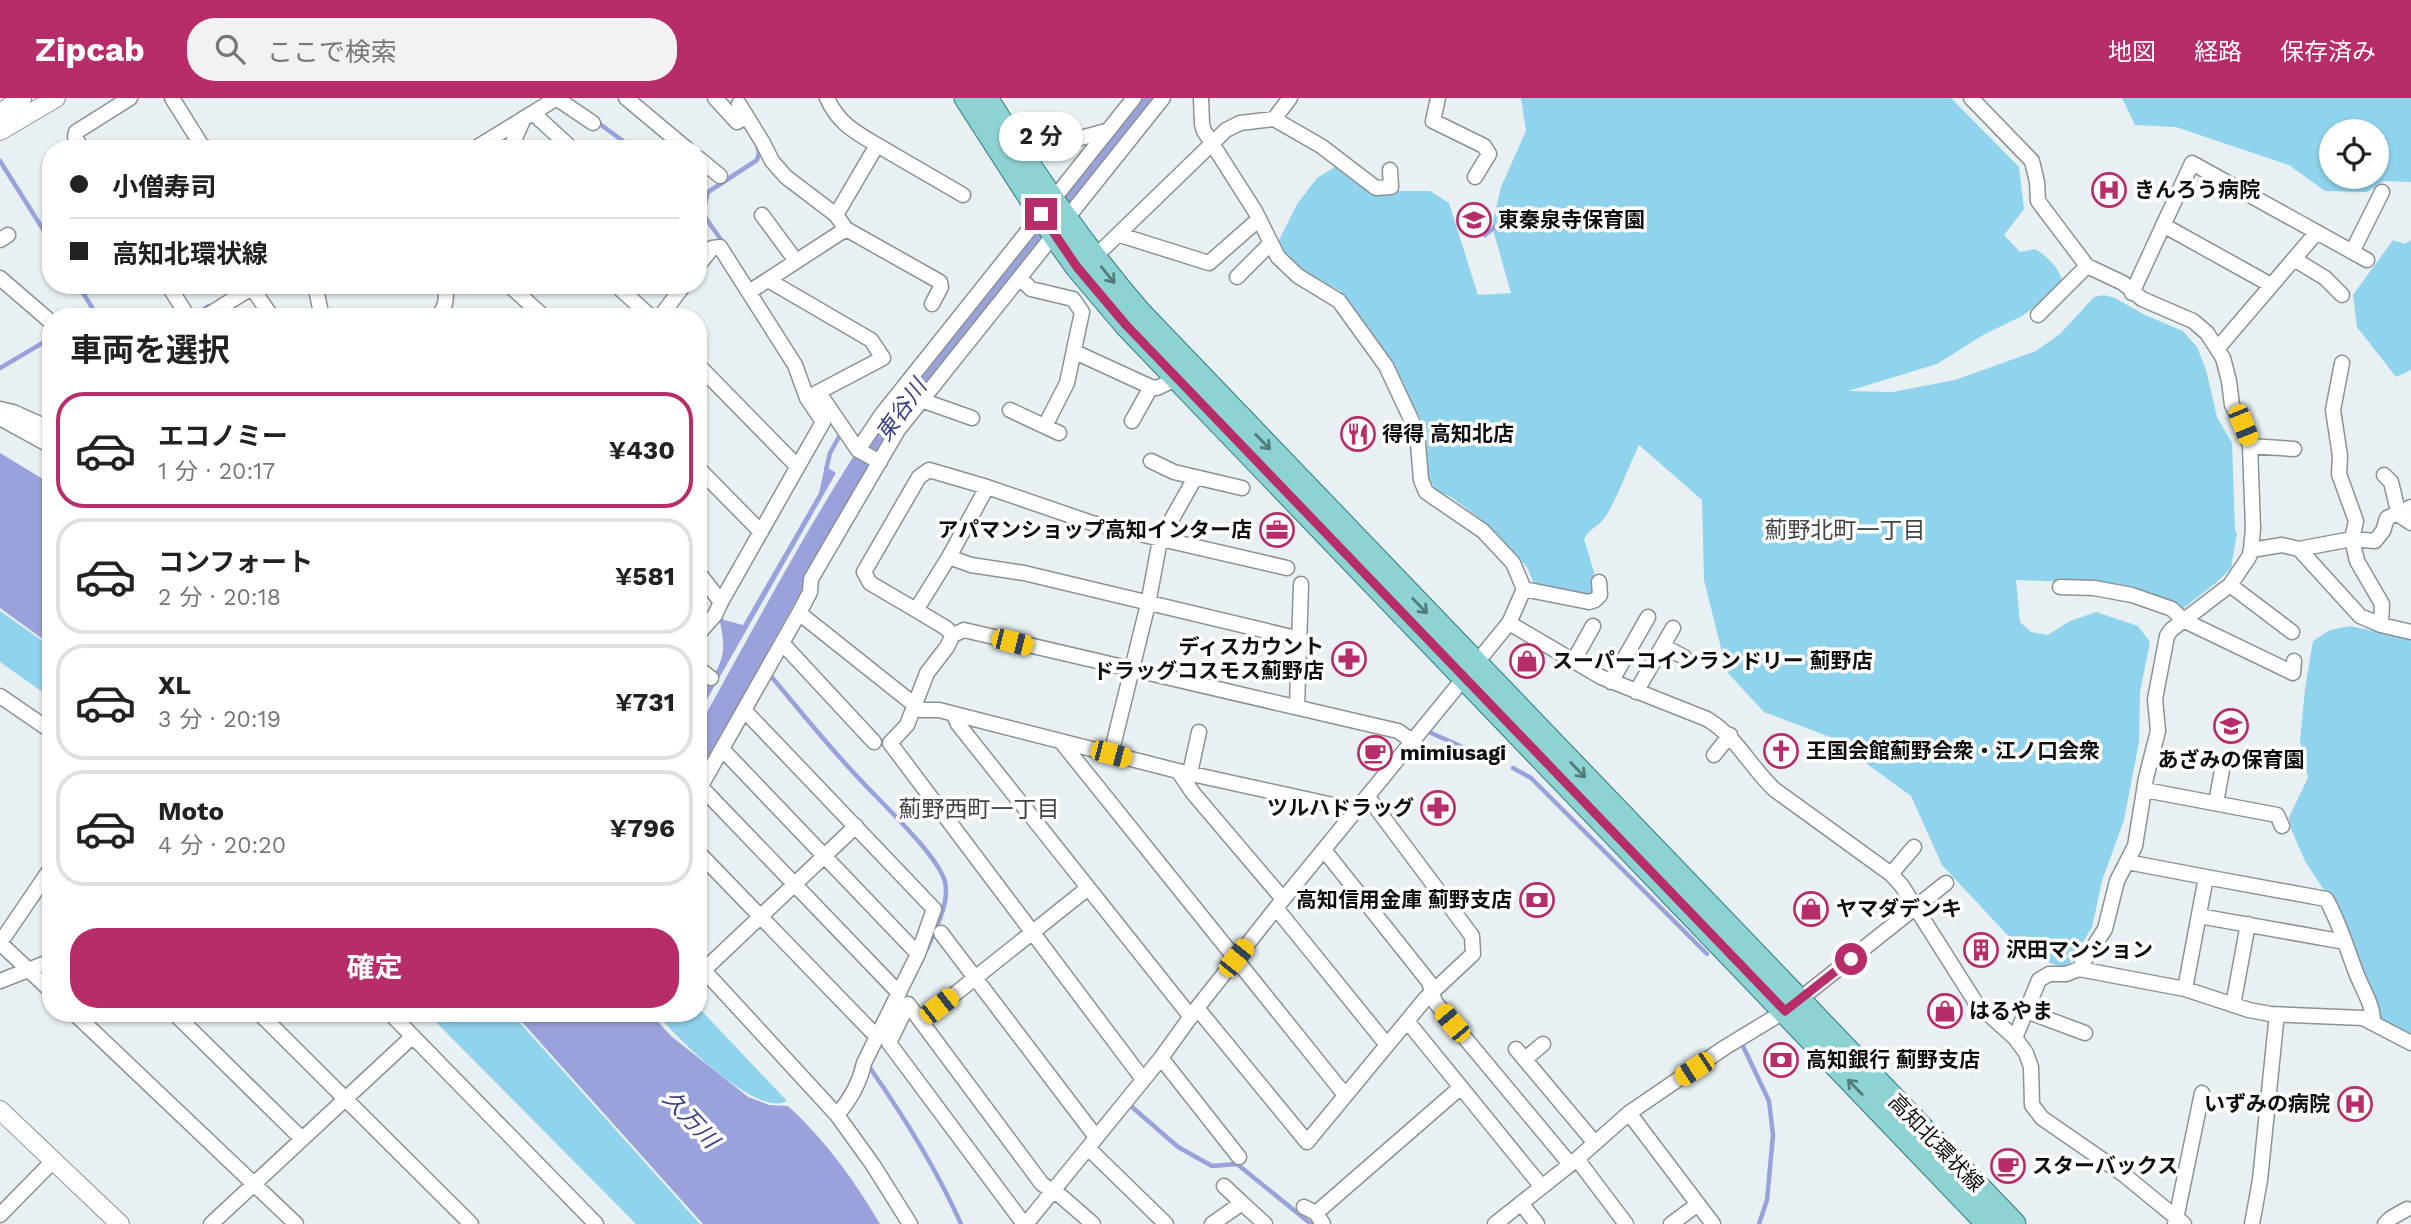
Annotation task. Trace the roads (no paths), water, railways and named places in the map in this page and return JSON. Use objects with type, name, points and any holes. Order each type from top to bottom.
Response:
[{"type":"main road","name":"高知北環状線","points":[[967,98],[1047,207],[1061,229],[1077,267],[1126,325],[1471,671]]},
{"type":"main road","name":"高知北環状線","points":[[986,98],[1030,169],[1047,207]]},
{"type":"main road","name":"高知北環状線","points":[[1061,229],[1105,273],[1471,671],[1792,1006],[2014,1224]]},
{"type":"main road","name":"高知北環状線","points":[[1792,1006],[1988,1224]]},
{"type":"street","points":[[0,113],[22,98]]},
{"type":"street","points":[[0,131],[56,98]]},
{"type":"street","points":[[77,140],[76,132],[130,98]]},
{"type":"street","points":[[172,98],[198,140]]},
{"type":"street","points":[[488,140],[557,98],[593,123]]},
{"type":"street","points":[[626,98],[676,140]]},
{"type":"street","points":[[715,98],[741,114],[764,143],[772,162],[786,177],[836,215],[846,229],[940,282],[941,287],[932,304]]},
{"type":"street","points":[[827,98],[834,113],[847,128],[963,195]]},
{"type":"street","points":[[858,450],[882,414],[1134,98]]},
{"type":"street","points":[[707,775],[799,613],[810,592],[811,579],[898,429],[1061,229],[1163,98]]},
{"type":"street","points":[[1093,1224],[1052,1191],[1042,1184],[908,1004],[889,1043],[1025,1224],[1052,1191],[1092,1143],[1142,1079],[1161,1058],[1236,958],[1510,623],[1524,589],[1513,563],[1483,531],[1426,492],[1421,481],[1418,432],[1386,366],[1339,301],[1285,265],[1270,244],[1230,169],[1211,144],[1202,124],[1202,98]]},
{"type":"street","points":[[1274,120],[1290,98]]},
{"type":"street","points":[[1438,98],[1433,121],[1484,146],[1489,154],[1475,177]]},
{"type":"street","points":[[1971,98],[2032,161],[2038,201],[2087,266],[2123,283],[2133,293],[2193,321],[2207,333],[2228,374],[2232,405],[2250,446],[2253,528],[2249,557],[2230,585],[2183,620],[2167,636],[2155,699],[2158,731],[2135,846],[2113,892],[2105,929],[2079,969]]},
{"type":"street","points":[[515,140],[528,115]]},
{"type":"street","points":[[528,115],[560,140]]},
{"type":"street","points":[[1103,249],[1211,144],[1234,126],[1274,120],[1321,146],[1376,188],[1391,187],[1390,170]]},
{"type":"street","points":[[1048,146],[1106,131]]},
{"type":"street","points":[[836,215],[877,145]]},
{"type":"street","points":[[2133,293],[2192,163],[2367,260]]},
{"type":"street","points":[[707,165],[720,176]]},
{"type":"street","points":[[2352,252],[2382,192]]},
{"type":"street","points":[[762,215],[796,261]]},
{"type":"street","points":[[1119,235],[1209,263],[1259,219]]},
{"type":"street","points":[[2163,225],[2271,285]]},
{"type":"street","points":[[758,287],[846,229]]},
{"type":"street","points":[[2217,349],[2317,232]]},
{"type":"street","points":[[1237,277],[1270,244]]},
{"type":"street","points":[[707,254],[712,248],[720,247],[758,287],[795,365],[813,396],[823,422],[719,609],[707,624]]},
{"type":"street","points":[[2294,259],[2325,278],[2342,295]]},
{"type":"street","points":[[2038,315],[2087,266]]},
{"type":"street","points":[[0,278],[42,314]]},
{"type":"street","points":[[1020,278],[1031,289],[1073,299],[1082,312],[1075,352],[1063,393],[1045,426]]},
{"type":"street","points":[[758,287],[871,340],[883,358],[813,396]]},
{"type":"street","points":[[220,308],[243,294]]},
{"type":"street","points":[[519,294],[534,308]]},
{"type":"street","points":[[626,294],[641,308]]},
{"type":"street","points":[[1075,352],[1151,387],[1157,388],[1178,378]]},
{"type":"street","points":[[2342,363],[2333,410],[2340,456],[2339,474],[2356,521],[2352,538],[2357,562],[2382,604],[2381,625]]},
{"type":"street","points":[[707,374],[797,466]]},
{"type":"street","points":[[1132,422],[1151,387]]},
{"type":"street","points":[[813,396],[858,450],[880,463]]},
{"type":"street","points":[[921,400],[972,418]]},
{"type":"street","points":[[0,410],[42,421]]},
{"type":"street","points":[[1010,410],[1059,433]]},
{"type":"street","points":[[0,418],[42,440]]},
{"type":"street","points":[[2250,446],[2294,449]]},
{"type":"street","points":[[1151,461],[1174,472],[1242,488]]},
{"type":"street","points":[[953,635],[946,628],[870,583],[864,572],[919,477],[929,470],[1092,523],[1287,568]]},
{"type":"street","points":[[2251,550],[2282,545],[2299,549],[2352,538],[2375,541],[2383,531],[2387,519],[2407,515],[2391,482],[2384,475]]},
{"type":"street","points":[[707,477],[761,532]]},
{"type":"street","points":[[1111,754],[1148,604],[1160,540],[1195,478]]},
{"type":"street","points":[[916,610],[988,487]]},
{"type":"street","points":[[2299,549],[2360,616],[2381,625],[2411,632]]},
{"type":"street","points":[[949,557],[971,565],[1024,573],[1300,639]]},
{"type":"street","points":[[1524,589],[1589,602],[1600,595],[1599,582]]},
{"type":"street","points":[[1297,707],[1301,584]]},
{"type":"street","points":[[2230,585],[2292,632]]},
{"type":"street","points":[[2060,587],[2094,588],[2132,595],[2172,609],[2183,620],[2293,673],[2294,661]]},
{"type":"street","points":[[707,588],[719,609]]},
{"type":"street","points":[[799,613],[921,710],[939,710],[1063,744],[1356,810]]},
{"type":"street","points":[[1611,682],[1648,617]]},
{"type":"street","points":[[1510,623],[1611,682],[1707,719],[1730,735],[1761,777],[1775,790],[1891,874],[1916,906],[1976,1003],[2015,1038],[2029,1060],[2032,1105],[2042,1118],[2123,1174],[2179,1222]]},
{"type":"street","points":[[1573,662],[1593,626]]},
{"type":"street","points":[[1636,692],[1674,628]]},
{"type":"street","points":[[1142,1079],[890,743],[907,724],[928,673],[953,635],[964,630],[1398,731],[1412,741]]},
{"type":"street","points":[[782,643],[874,742]]},
{"type":"street","points":[[1663,646],[1684,657]]},
{"type":"street","points":[[707,675],[711,678]]},
{"type":"street","points":[[0,696],[42,725]]},
{"type":"street","points":[[744,710],[934,909],[918,954],[864,1063],[861,1076],[837,1115]]},
{"type":"street","points":[[954,715],[958,724],[1088,888],[1307,1142],[1407,1021],[1472,954],[1472,936],[1368,797]]},
{"type":"street","points":[[1199,732],[1184,772],[1193,793],[1387,1045]]},
{"type":"street","points":[[1714,755],[1730,735]]},
{"type":"street","points":[[1063,744],[1345,1095]]},
{"type":"street","points":[[722,749],[918,954]]},
{"type":"street","points":[[2216,803],[2222,771]]},
{"type":"street","points":[[2145,790],[2277,816],[2282,826]]},
{"type":"street","points":[[707,797],[899,993]]},
{"type":"street","points":[[707,962],[760,917],[856,826]]},
{"type":"street","points":[[1891,874],[1914,847]]},
{"type":"street","points":[[1324,850],[1429,982],[1435,1002],[1626,1224]]},
{"type":"street","points":[[707,861],[877,1037]]},
{"type":"street","points":[[2127,862],[2326,899],[2336,916],[2373,1011],[2374,1021]]},
{"type":"street","points":[[2185,989],[2206,877]]},
{"type":"street","points":[[42,881],[0,943],[42,982]]},
{"type":"street","points":[[1495,1224],[1574,1162],[1629,1113],[1724,1048],[1792,1006],[1946,883]]},
{"type":"street","points":[[920,1021],[1088,888]]},
{"type":"street","points":[[2199,916],[2345,942]]},
{"type":"street","points":[[2233,1005],[2248,924]]},
{"type":"street","points":[[941,933],[976,977],[1092,1143],[1166,1224]]},
{"type":"street","points":[[0,981],[42,964]]},
{"type":"street","points":[[2015,1038],[2039,980],[2049,974],[2066,974],[2079,969],[2185,989],[2233,1005],[2278,1015],[2363,1018],[2374,1021],[2383,1030],[2411,1043]]},
{"type":"street","points":[[707,974],[837,1115],[910,1224]]},
{"type":"street","points":[[2026,1011],[2085,1033]]},
{"type":"street","points":[[2252,1224],[2260,1180],[2278,1015]]},
{"type":"street","points":[[1407,1021],[1542,1186]]},
{"type":"street","points":[[84,1022],[296,1224]]},
{"type":"street","points":[[183,1022],[302,1139]]},
{"type":"street","points":[[268,1022],[471,1224]]},
{"type":"street","points":[[399,1022],[596,1224]]},
{"type":"street","points":[[211,1224],[413,1036]]},
{"type":"street","points":[[1543,1044],[1520,1054],[1594,1143]]},
{"type":"street","points":[[1161,1058],[1239,1157]]},
{"type":"street","points":[[1315,1214],[1461,1087]]},
{"type":"street","points":[[2179,1222],[2202,1093]]},
{"type":"street","points":[[0,1111],[120,1224]]},
{"type":"street","points":[[1629,1113],[1713,1224]]},
{"type":"street","points":[[0,1215],[53,1161]]},
{"type":"street","points":[[1224,1186],[1265,1224]]},
{"type":"street","points":[[1212,1224],[1242,1203]]},
{"type":"street","points":[[1521,1203],[1537,1224]]},
{"type":"street","points":[[1671,1224],[1698,1203]]},
{"type":"street","points":[[2385,1224],[2391,1217],[2407,1209]]},
{"type":"water","points":[[0,453],[42,479],[42,638],[0,608]]},
{"type":"water","points":[[825,466],[836,473],[707,699],[707,687],[718,668],[723,651],[720,614],[724,620],[743,625],[819,493]]},
{"type":"water","name":"久万川","points":[[522,1022],[658,1022],[671,1036],[748,1097],[769,1105],[788,1106],[815,1133],[838,1162],[880,1224],[703,1224]]},
{"type":"waterway","name":"東谷川","points":[[707,737],[807,557],[896,414],[929,368],[1150,98]]},
{"type":"waterway","points":[[597,122],[622,140]]},
{"type":"waterway","points":[[707,196],[708,192],[757,160],[757,145]]},
{"type":"waterway","points":[[0,161],[42,228]]},
{"type":"waterway","points":[[707,220],[724,244]]},
{"type":"waterway","points":[[1485,235],[1495,227]]},
{"type":"waterway","points":[[84,294],[92,308]]},
{"type":"waterway","points":[[0,368],[42,343]]},
{"type":"waterway","points":[[826,470],[830,453],[840,435],[837,430]]},
{"type":"waterway","points":[[770,675],[842,760],[918,841],[940,870],[945,882],[945,899],[927,949]]},
{"type":"waterway","points":[[1431,733],[1467,749]]},
{"type":"waterway","points":[[1513,768],[1531,778],[1707,954]]},
{"type":"waterway","points":[[1742,1044],[1769,1101],[1773,1135],[1767,1200],[1759,1224]]},
{"type":"waterway","points":[[870,1063],[870,1068],[930,1163],[961,1224]]},
{"type":"waterway","points":[[1132,1107],[1178,1147],[1212,1166],[1237,1164],[1311,1224]]},
{"type":"place","name":"きんろう病院","points":[[2109,190]]},
{"type":"place","name":"東秦泉寺保育園","points":[[1474,220]]},
{"type":"place","name":"得得 高知北店","points":[[1358,434]]},
{"type":"place","name":"アパマンショップ高知インター店","points":[[1277,530]]},
{"type":"place","name":"ディスカウント ドラッグコスモス薊野店","points":[[1349,659]]},
{"type":"place","name":"スーパーコインランドリー 薊野店","points":[[1527,661]]},
{"type":"place","name":"あざみの保育園","points":[[2231,726]]},
{"type":"place","name":"王国会館薊野会衆・江ノ口会衆","points":[[1781,751]]},
{"type":"place","name":"mimiusagi","points":[[1375,753]]},
{"type":"place","name":"ツルハドラッグ","points":[[1438,808]]},
{"type":"place","name":"高知信用金庫 薊野支店","points":[[1537,900]]},
{"type":"place","name":"ヤマダデンキ","points":[[1811,909]]},
{"type":"place","name":"沢田マンション","points":[[1981,950]]},
{"type":"place","name":"はるやま","points":[[1945,1011]]},
{"type":"place","name":"高知銀行 薊野支店","points":[[1781,1060]]},
{"type":"place","name":"いずみの病院","points":[[2355,1104]]},
{"type":"place","name":"スターバックス","points":[[2008,1166]]},
{"type":"district","name":"薊野北町一丁目","points":[[1845,530]]},
{"type":"district","name":"薊野西町一丁目","points":[[979,809]]}]
